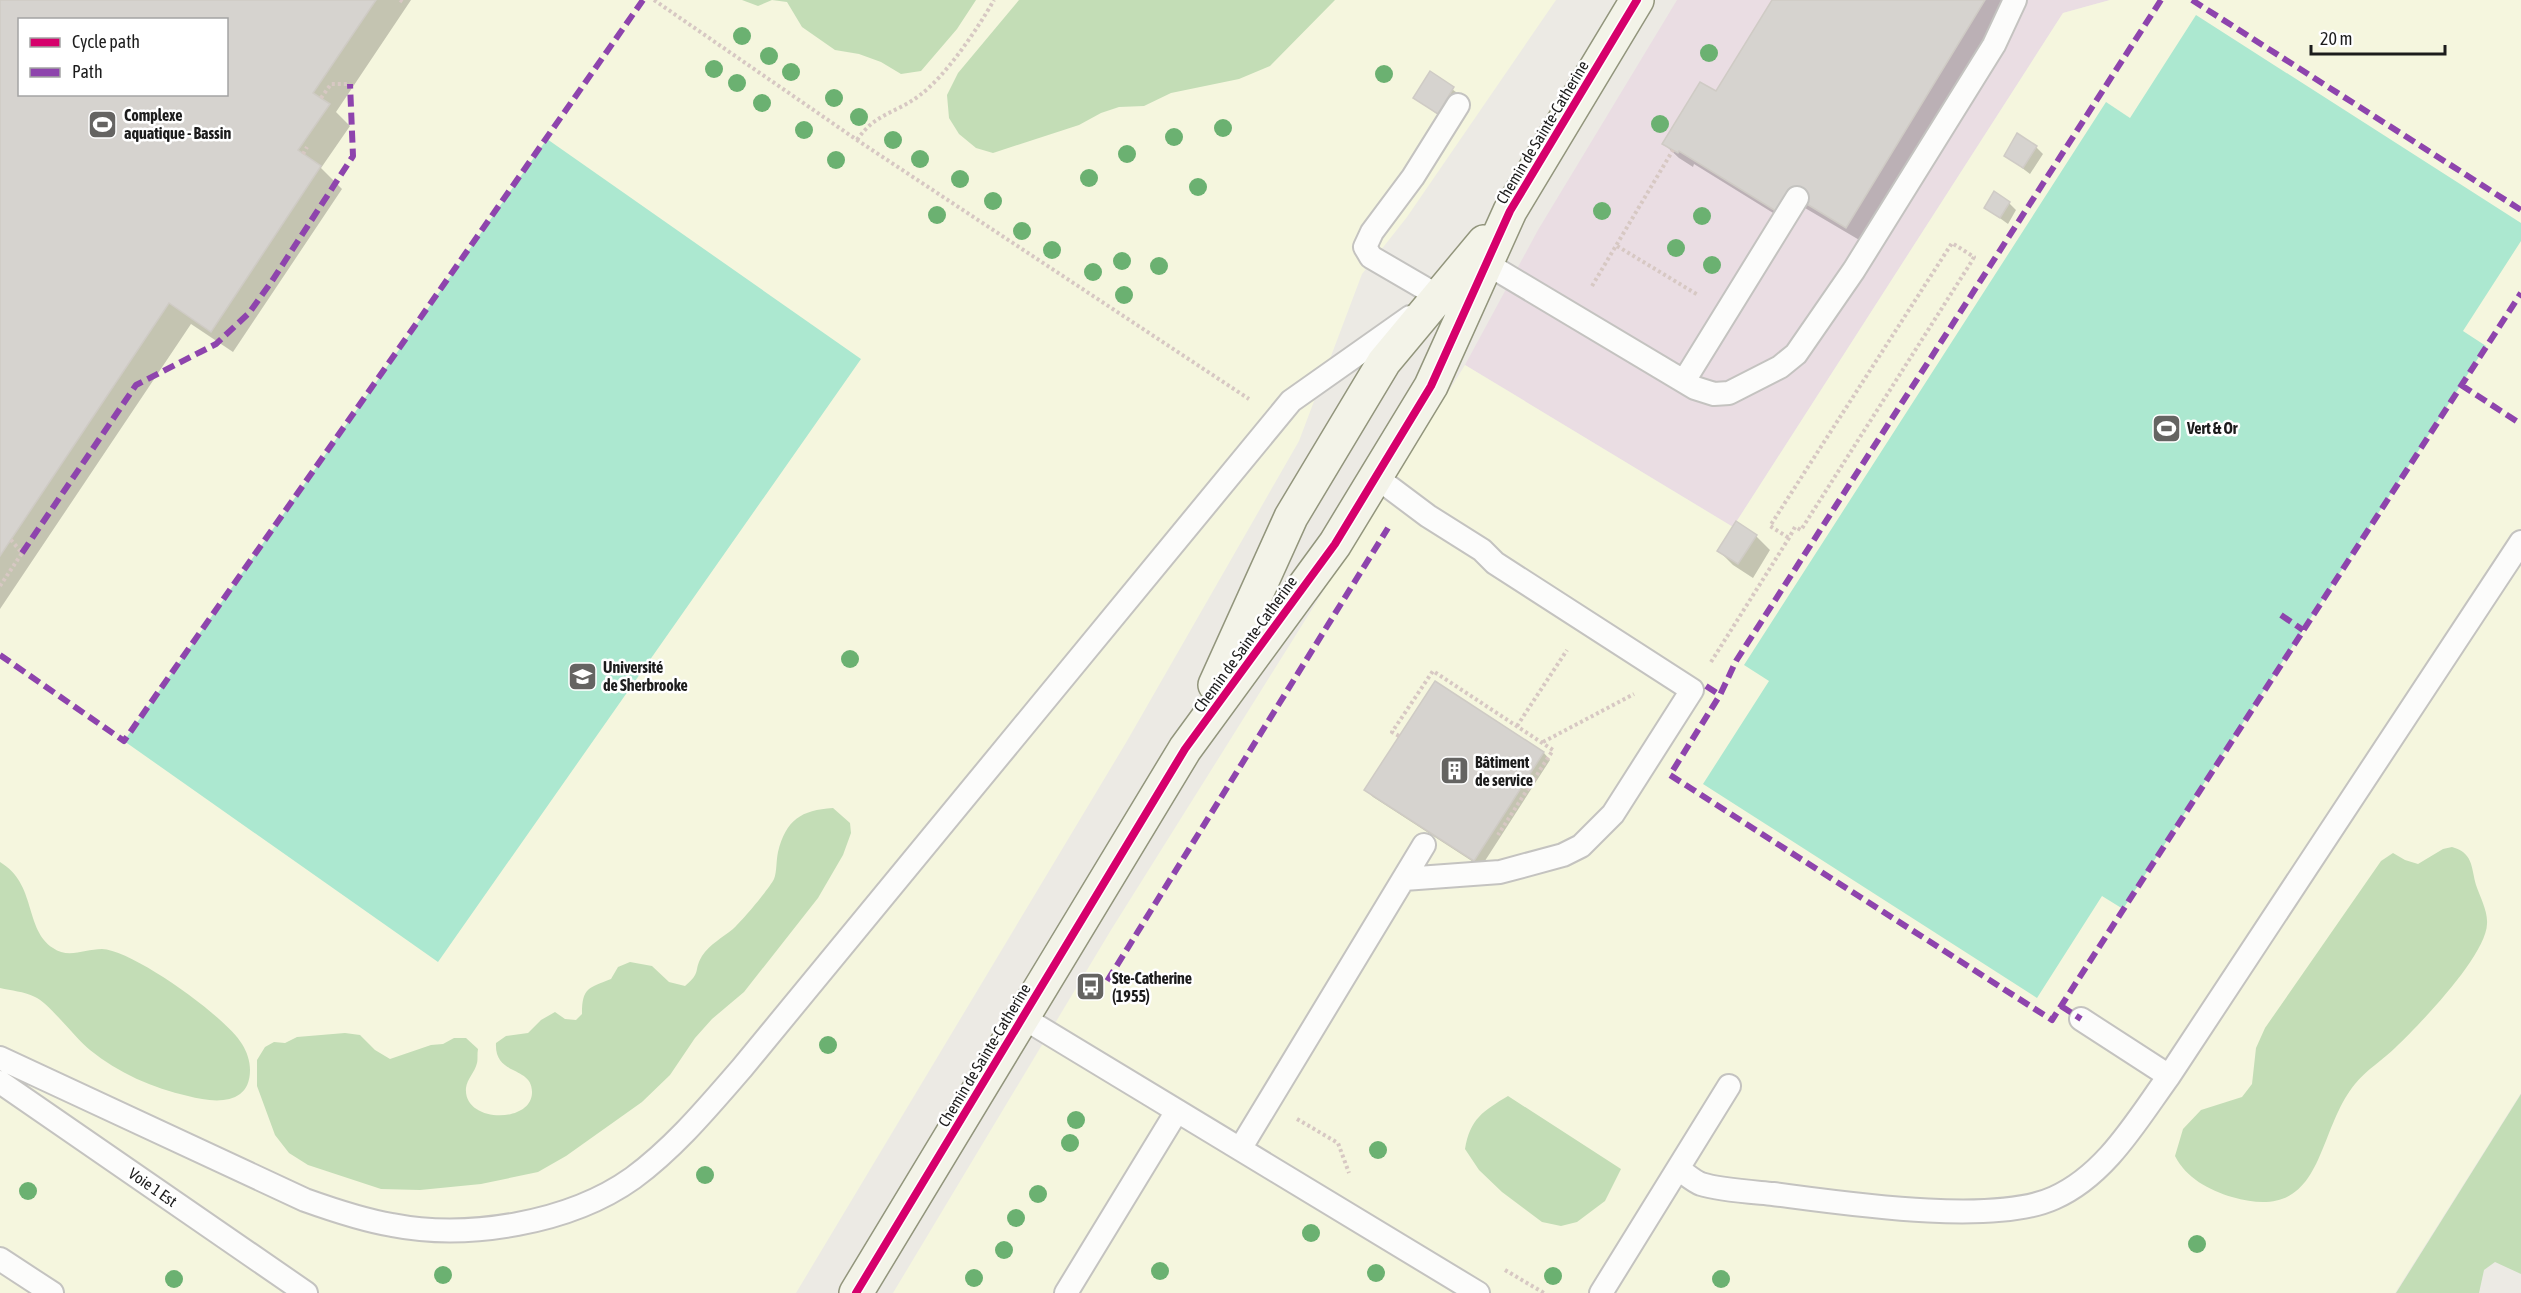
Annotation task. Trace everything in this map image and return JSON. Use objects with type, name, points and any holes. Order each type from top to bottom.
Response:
[{"type":"main road","name":"Chemin de Sainte-Catherine","points":[[1185,749],[1291,517],[1384,362],[1451,304],[1637,0]]},
{"type":"main road","name":"Chemin de Sainte-Catherine","points":[[856,1293],[1185,749],[1335,544],[1431,386],[1451,304]]},
{"type":"lane","points":[[1480,259],[1684,381],[1705,392],[1729,393],[1780,367],[1796,354],[1854,270],[1994,45],[2015,0]]},
{"type":"lane","points":[[0,1058],[305,1200],[394,1226],[441,1229],[503,1226],[555,1214],[612,1190],[631,1179],[668,1149],[727,1085],[1291,401],[1451,304],[1371,257],[1365,248],[1369,236],[1413,177],[1458,105]]},
{"type":"lane","points":[[1684,381],[1797,198]]},
{"type":"lane","points":[[1376,477],[1420,510],[1482,550],[1495,563],[1692,690],[1613,814],[1581,846],[1563,855],[1500,873],[1404,879]]},
{"type":"lane","points":[[1678,1169],[1701,1184],[1834,1202],[1935,1210],[1998,1210],[2030,1206],[2054,1198],[2080,1182],[2104,1161],[2129,1132],[2169,1076],[2521,542]]},
{"type":"lane","points":[[1240,1149],[1424,845]]},
{"type":"lane","points":[[1022,1017],[1478,1293]]},
{"type":"lane","points":[[2081,1019],[2169,1076]]},
{"type":"lane","name":"Voie 1 Est","points":[[0,1082],[306,1293]]},
{"type":"lane","points":[[1601,1293],[1729,1086]]},
{"type":"lane","points":[[1066,1293],[1177,1111]]},
{"type":"lane","points":[[0,1258],[52,1293]]},
{"type":"path","points":[[654,0],[857,140],[1250,399]]},
{"type":"path","points":[[857,140],[877,118],[925,92],[951,62],[994,0]]},
{"type":"path","points":[[321,99],[331,84],[350,84]]},
{"type":"path","points":[[303,154],[307,147]]},
{"type":"path","points":[[1594,284],[1673,150]]},
{"type":"path","points":[[1692,690],[1789,538],[1795,527],[1801,531],[1974,257],[1952,243],[1770,526],[1789,538]]},
{"type":"path","points":[[1617,246],[1705,299]]},
{"type":"path","points":[[0,586],[22,553],[10,540]]},
{"type":"path","points":[[1518,726],[1563,657]]},
{"type":"path","points":[[1400,736],[1392,732],[1433,671],[1553,750],[1497,836]]},
{"type":"path","points":[[1456,694],[1459,689]]},
{"type":"path","points":[[1542,742],[1638,693]]},
{"type":"path","points":[[1289,1114],[1338,1143],[1351,1177]]},
{"type":"path","points":[[1496,1264],[1544,1293]]},
{"type":"shaded area","name":"Université de Sherbrooke","points":[[0,0],[1556,0],[1407,217],[1362,274],[1299,441],[1127,741],[796,1293],[0,1293]]},
{"type":"shaded area","points":[[1677,0],[2110,0],[2063,13],[1733,527],[1465,365],[1538,230]]},
{"type":"shaded area","points":[[2110,0],[2521,0],[2521,1093],[2395,1293],[893,1293],[1111,930],[1465,365],[1733,527],[2063,13]]},
{"type":"green space","points":[[742,0],[772,0],[758,6]]},
{"type":"green space","points":[[772,0],[976,0],[957,29],[921,71],[901,74],[881,62],[859,54],[835,50],[802,27],[787,2]]},
{"type":"green space","points":[[1019,0],[1335,0],[1270,66],[1239,79],[1171,93],[1144,106],[1119,107],[1101,113],[1079,125],[993,153],[976,148],[959,134],[949,118],[947,95],[958,73]]},
{"type":"green space","name":"Vert & Or","points":[[2196,15],[2521,223],[2521,241],[2463,331],[2486,346],[2123,909],[2102,896],[2037,998],[1703,784],[1769,681],[1744,665],[2106,102],[2130,118]]},
{"type":"green space","points":[[547,139],[861,359],[438,962],[124,741]]},
{"type":"green space","points":[[833,808],[850,823],[851,833],[843,855],[818,898],[744,992],[712,1019],[695,1038],[670,1075],[642,1102],[566,1156],[538,1172],[481,1184],[420,1190],[381,1189],[308,1165],[289,1153],[275,1135],[257,1086],[257,1060],[265,1047],[274,1042],[285,1043],[297,1037],[345,1033],[360,1035],[375,1050],[390,1059],[431,1045],[443,1044],[454,1038],[466,1038],[478,1049],[476,1066],[466,1088],[468,1100],[475,1108],[485,1113],[510,1114],[521,1110],[529,1103],[532,1093],[531,1084],[527,1078],[501,1061],[497,1054],[496,1043],[506,1036],[528,1033],[541,1020],[555,1012],[565,1019],[576,1020],[582,1014],[585,993],[597,984],[611,979],[618,967],[630,962],[652,966],[669,982],[685,986],[695,974],[705,952],[737,925],[771,884],[775,876],[781,841],[790,825],[804,814]]},
{"type":"green space","points":[[2452,847],[2464,853],[2472,866],[2486,914],[2487,924],[2484,938],[2464,971],[2435,1007],[2355,1084],[2342,1104],[2313,1169],[2301,1186],[2285,1198],[2263,1202],[2223,1194],[2192,1177],[2175,1156],[2183,1129],[2201,1110],[2242,1097],[2252,1084],[2256,1048],[2265,1028],[2381,861],[2393,853],[2418,864],[2443,849]]},
{"type":"green space","points":[[0,862],[12,871],[20,882],[38,930],[53,948],[65,953],[102,949],[135,960],[199,1002],[233,1032],[247,1053],[249,1063],[248,1082],[244,1090],[229,1099],[209,1100],[175,1093],[149,1084],[124,1073],[90,1050],[55,1013],[35,997],[0,988]]},
{"type":"green space","points":[[2521,1094],[2521,1274],[2495,1262],[2484,1270],[2479,1293],[2396,1293]]},
{"type":"green space","points":[[1508,1096],[1621,1169],[1605,1201],[1577,1222],[1561,1226],[1542,1222],[1502,1192],[1479,1170],[1465,1149],[1474,1123],[1491,1106]]},
{"type":"building","points":[[0,0],[376,0],[313,93],[330,104],[298,150],[321,166],[211,332],[169,303],[0,556]]},
{"type":"building","points":[[1772,0],[1985,0],[1846,228],[1797,198],[1779,213],[1679,151],[1678,153],[1662,144],[1700,82],[1716,91]]},
{"type":"building","points":[[1430,71],[1454,87],[1438,114],[1413,98]]},
{"type":"building","points":[[2017,133],[2037,146],[2023,168],[2004,156]]},
{"type":"building","points":[[1994,191],[2010,202],[2000,218],[1984,208]]},
{"type":"building","points":[[1736,521],[1757,535],[1738,564],[1717,551]]},
{"type":"building","name":"Bâtiment de service","points":[[1435,681],[1544,752],[1474,861],[1364,790]]},
{"type":"marked path","points":[[0,655],[124,741],[643,0]]},
{"type":"marked path","points":[[2161,0],[1736,661],[1720,695],[1670,775],[2052,1020],[2521,293]]},
{"type":"marked path","points":[[2192,0],[2521,210]]},
{"type":"marked path","points":[[22,553],[136,385],[216,344],[249,313],[272,281],[353,156],[350,84]]},
{"type":"marked path","points":[[2461,385],[2521,424]]},
{"type":"marked path","points":[[1091,987],[1106,983],[1388,528]]},
{"type":"marked path","points":[[2281,615],[2303,630]]},
{"type":"marked path","points":[[1706,686],[1720,695]]},
{"type":"marked path","points":[[2061,1006],[2081,1019]]},
{"type":"cycle path","points":[[856,1293],[1185,749],[1335,544],[1431,386],[1510,211],[1637,0]]},
{"type":"place","name":"Complexe aquatique - Bassin","points":[[103,124]]},
{"type":"place","name":"Vert & Or","points":[[2166,428]]},
{"type":"place","name":"Université de Sherbrooke","points":[[582,676]]},
{"type":"place","name":"Bâtiment de service","points":[[1454,771]]},
{"type":"place","name":"Ste-Catherine (1955)","points":[[1091,987]]}]
